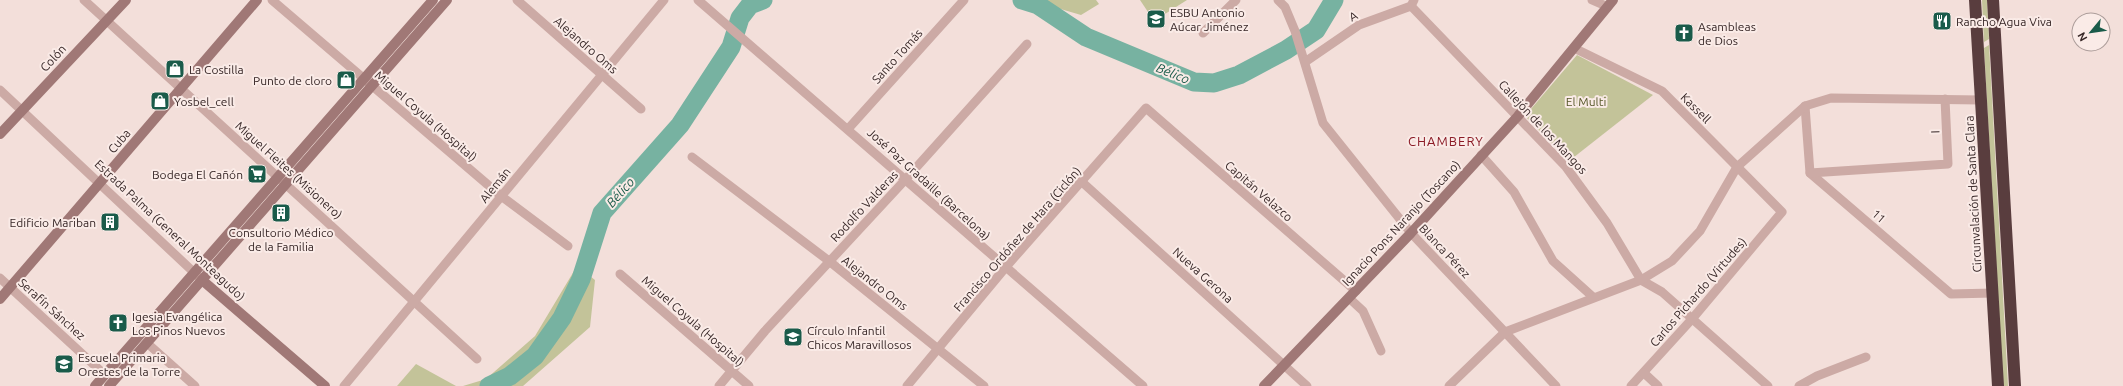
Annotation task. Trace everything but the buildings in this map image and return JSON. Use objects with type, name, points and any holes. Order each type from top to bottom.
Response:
[{"type":"highway","name":"Circunvalación de Santa Clara","points":[[1975,0],[1998,386]]},
{"type":"highway","points":[[1993,0],[2015,386]]},
{"type":"main road","name":"Colón","points":[[0,134],[126,0]]},
{"type":"main road","name":"Cuba","points":[[0,299],[257,0]]},
{"type":"main road","points":[[109,386],[286,184],[433,0]]},
{"type":"main road","points":[[95,386],[278,176],[447,0]]},
{"type":"main road","name":"Ignacio Pons Naranjo (Toscano)","points":[[1264,386],[1353,295],[1518,116],[1610,3]]},
{"type":"main road","name":"Estrada Palma (General Monteagudo)","points":[[202,280],[325,386]]},
{"type":"street","name":"Miguel Fleites (Misionero)","points":[[84,0],[477,358]]},
{"type":"street","name":"Miguel Coyula (Hospital)","points":[[272,0],[501,196],[568,246]]},
{"type":"street","name":"Alejandro Oms","points":[[517,0],[641,109]]},
{"type":"street","name":"Alemán","points":[[344,386],[601,74],[664,0]]},
{"type":"street","name":"José Paz Gradaille (Barcelona)","points":[[698,0],[848,129],[1005,268],[1143,386]]},
{"type":"street","points":[[1203,33],[1236,0]]},
{"type":"street","name":"Blanca Pérez","points":[[1278,0],[1285,7],[1295,31],[1323,123],[1411,233],[1556,386]]},
{"type":"street","points":[[1592,0],[1610,3]]},
{"type":"street","name":"Santo Tomás","points":[[848,129],[962,2]]},
{"type":"street","name":"A","points":[[1304,59],[1359,25],[1413,3]]},
{"type":"street","name":"Callejón de los Mangos","points":[[1413,3],[1566,167],[1607,223],[1641,280],[1662,292],[1768,386]]},
{"type":"street","name":"Rodolfo Valderas","points":[[719,386],[765,331],[905,180],[1027,44]]},
{"type":"street","name":"Kassell","points":[[1574,48],[1662,91],[1782,212]]},
{"type":"street","name":"Estrada Palma (General Monteagudo)","points":[[0,90],[100,182],[202,280]]},
{"type":"street","points":[[1449,386],[1505,332],[1593,297],[1641,280],[1672,261],[1700,231],[1737,167],[1805,106],[1832,98],[1981,100]]},
{"type":"street","name":"I","points":[[1810,173],[1948,164],[1945,99]]},
{"type":"street","points":[[1805,106],[1810,173]]},
{"type":"street","name":"Francisco Ordóñez de Hara (Ciclón)","points":[[907,386],[1005,268],[1146,108]]},
{"type":"street","name":"Capitán Velazco","points":[[1146,108],[1353,295],[1363,311],[1381,351]]},
{"type":"street","points":[[1481,155],[1514,192],[1553,261],[1593,297]]},
{"type":"street","name":"Alejandro Oms","points":[[692,157],[829,261],[984,386]]},
{"type":"street","name":"11","points":[[1810,173],[1951,294],[1993,293]]},
{"type":"street","name":"Nueva Gerona","points":[[1082,182],[1307,386]]},
{"type":"street","name":"Carlos Pichardo (Virtudes)","points":[[1631,386],[1692,319],[1782,212]]},
{"type":"street","name":"Miguel Coyula (Hospital)","points":[[620,274],[749,386]]},
{"type":"street","name":"Serafín Sánchez","points":[[0,278],[105,374]]},
{"type":"street","points":[[147,343],[195,386]]},
{"type":"street","points":[[1799,386],[1817,376],[1866,357]]},
{"type":"street","points":[[1644,373],[1658,386]]},
{"type":"green space","points":[[1030,0],[1096,0],[1099,4],[1081,15]]},
{"type":"green space","points":[[1140,0],[1187,0],[1154,21]]},
{"type":"green space","points":[[1982,0],[1987,0],[1989,39],[1984,42]]},
{"type":"green space","points":[[1989,45],[2008,386],[2003,386],[1984,48]]},
{"type":"green space","name":"El Multi","points":[[1577,55],[1653,95],[1569,161],[1525,116]]},
{"type":"green space","points":[[577,266],[595,280],[590,327],[523,386],[463,386],[486,379],[535,336]]},
{"type":"green space","points":[[416,364],[456,386],[397,386]]},
{"type":"waterway","name":"Bélico","points":[[489,386],[510,376],[535,356],[562,318],[581,279],[602,213],[680,125],[731,47],[740,18],[750,5],[763,0]]},
{"type":"waterway","name":"Bélico","points":[[1022,0],[1038,5],[1086,37],[1194,82],[1214,83],[1239,75],[1286,50],[1316,30],[1334,0]]},
{"type":"place","name":"ESBU Antonio Aúcar Jiménez","points":[[1156,19]]},
{"type":"place","name":"Rancho Agua Viva","points":[[1942,21]]},
{"type":"place","name":"Asambleas de Dios","points":[[1684,33]]},
{"type":"place","name":"La Costilla","points":[[175,69]]},
{"type":"place","name":"Punto de cloro","points":[[346,80]]},
{"type":"place","name":"Yosbel_cell","points":[[160,101]]},
{"type":"place","name":"Bodega El Cañón","points":[[257,174]]},
{"type":"place","name":"Consultorio Médico de la Familia","points":[[281,213]]},
{"type":"place","name":"Edificio Mariban","points":[[110,222]]},
{"type":"place","name":"Igesia Evangélica Los Pinos Nuevos","points":[[118,323]]},
{"type":"place","name":"Círculo Infantil Chicos Maravillosos","points":[[793,337]]},
{"type":"place","name":"Escuela Primaria Orestes de la Torre","points":[[64,364]]},
{"type":"district","name":"CHAMBERY","points":[[1446,141]]}]
